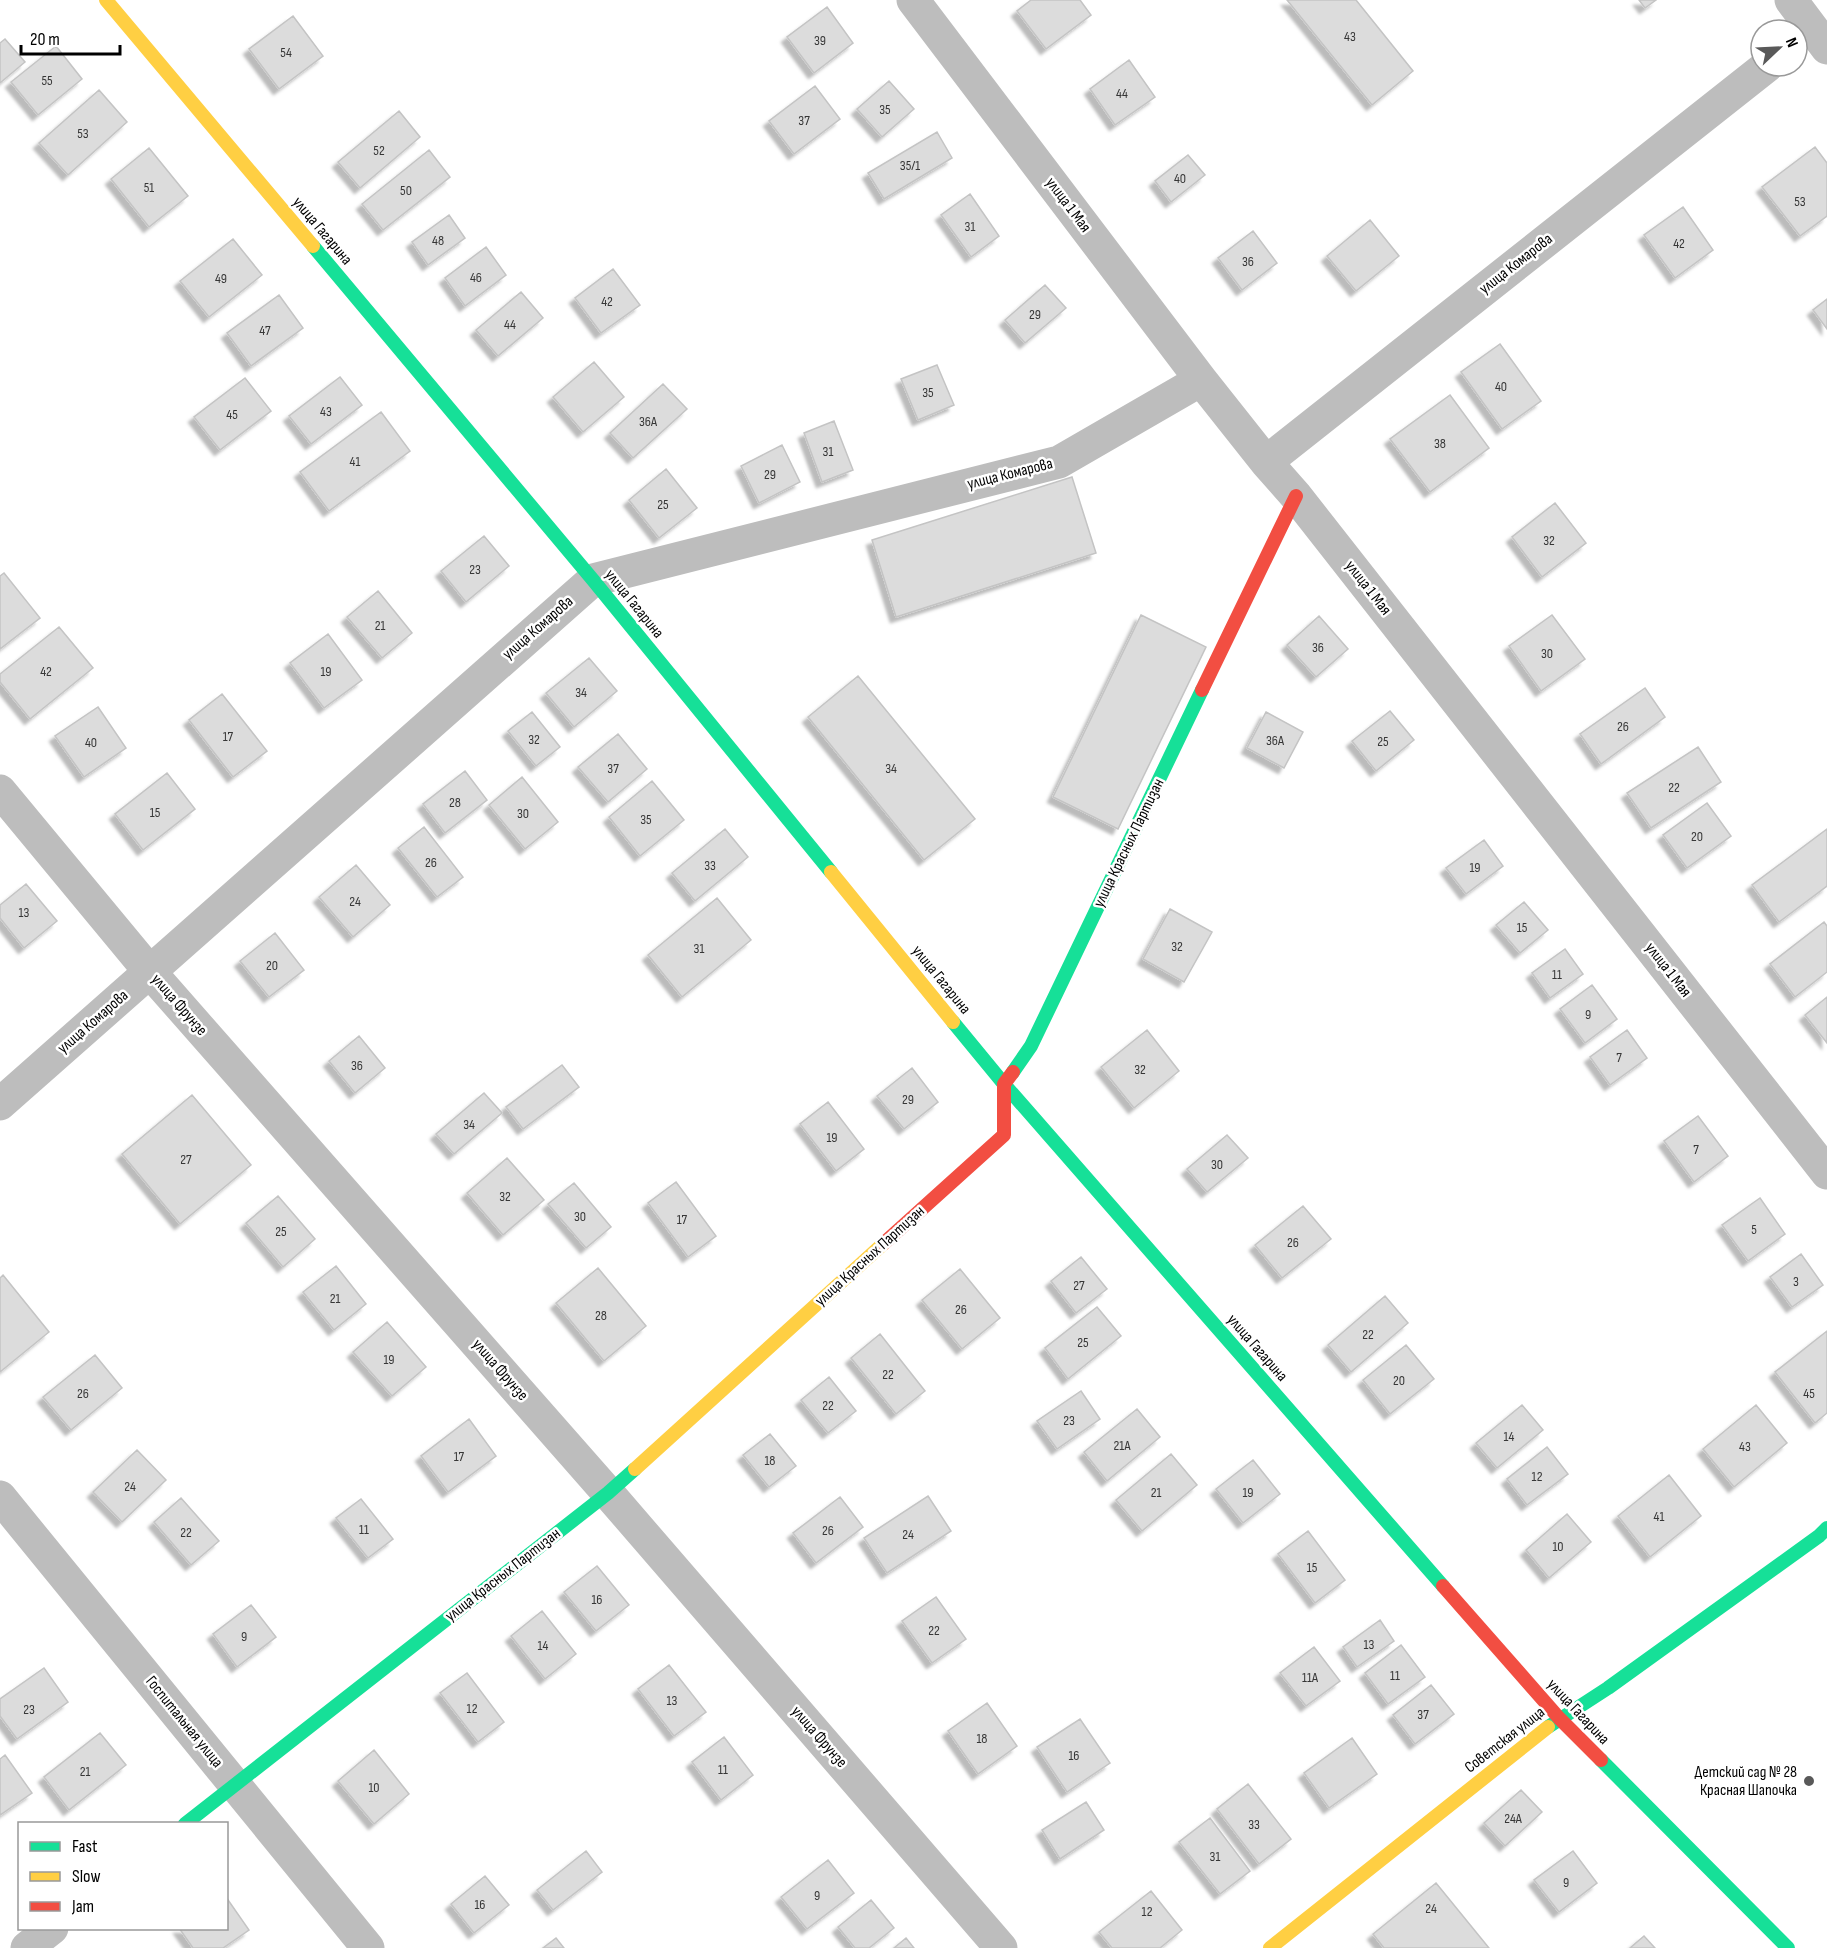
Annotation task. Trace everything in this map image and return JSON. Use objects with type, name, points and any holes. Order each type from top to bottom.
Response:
[{"type":"main road","name":"улица Гагарина","points":[[106,0],[593,580],[1004,1084],[1559,1719],[1788,1948]]},
{"type":"main road","name":"улица Красных Партизан","points":[[188,1822],[608,1493],[1004,1135],[1004,1084],[1031,1046],[1296,495]]},
{"type":"main road","name":"Советская улица","points":[[1270,1948],[1559,1719],[1608,1688],[1827,1528]]},
{"type":"street","name":"улица 1 Мая","points":[[913,0],[1201,380],[1266,462],[1296,495],[1827,1173]]},
{"type":"street","points":[[1791,0],[1816,35]]},
{"type":"street","name":"улица Комарова","points":[[1266,462],[1752,78]]},
{"type":"street","name":"улица Комарова","points":[[0,1104],[593,580],[1059,462],[1201,380]]},
{"type":"street","name":"улица Фрунзе","points":[[0,791],[150,972],[608,1493],[1001,1948]]},
{"type":"street","name":"Госпитальная улица","points":[[0,1497],[368,1948]]},
{"type":"street","points":[[27,1948],[51,1930]]},
{"type":"building","points":[[1031,0],[1080,0],[1091,15],[1046,49],[1017,11]]},
{"type":"building","points":[[1287,0],[1356,0],[1413,71],[1372,105]]},
{"type":"building","points":[[1639,0],[1656,0],[1645,8]]},
{"type":"building","points":[[827,7],[853,43],[814,73],[787,37]]},
{"type":"building","points":[[293,16],[323,56],[279,89],[249,49]]},
{"type":"building","points":[[5,39],[25,62],[0,83],[0,43]]},
{"type":"building","points":[[56,46],[82,79],[38,115],[11,82]]},
{"type":"building","points":[[1129,60],[1155,97],[1115,125],[1090,89]]},
{"type":"building","points":[[889,81],[914,109],[882,137],[857,109]]},
{"type":"building","points":[[815,86],[840,119],[794,154],[769,121]]},
{"type":"building","points":[[99,90],[127,122],[68,175],[39,143]]},
{"type":"building","points":[[399,111],[420,137],[360,188],[338,162]]},
{"type":"building","points":[[937,132],[952,158],[884,199],[868,173]]},
{"type":"building","points":[[1815,147],[1827,163],[1827,216],[1800,236],[1762,187]]},
{"type":"building","points":[[149,148],[188,196],[149,227],[111,179]]},
{"type":"building","points":[[429,150],[450,177],[383,230],[362,204]]},
{"type":"building","points":[[1188,155],[1205,175],[1171,202],[1155,181]]},
{"type":"building","points":[[970,194],[999,236],[971,257],[941,215]]},
{"type":"building","points":[[1683,207],[1713,250],[1675,278],[1644,235]]},
{"type":"building","points":[[449,215],[465,238],[428,265],[412,242]]},
{"type":"building","points":[[1370,220],[1399,256],[1356,291],[1327,256]]},
{"type":"building","points":[[1253,231],[1277,263],[1242,290],[1218,258]]},
{"type":"building","points":[[233,239],[262,275],[209,317],[180,281]]},
{"type":"building","points":[[486,247],[506,275],[465,306],[445,278]]},
{"type":"building","points":[[613,269],[640,305],[601,333],[575,298]]},
{"type":"building","points":[[1045,285],[1066,308],[1025,343],[1005,320]]},
{"type":"building","points":[[521,292],[543,318],[498,356],[476,330]]},
{"type":"building","points":[[279,295],[303,328],[251,366],[227,333]]},
{"type":"building","points":[[1827,299],[1827,329],[1813,310]]},
{"type":"building","points":[[1500,344],[1541,401],[1502,429],[1461,372]]},
{"type":"building","points":[[594,362],[624,397],[583,432],[553,397]]},
{"type":"building","points":[[937,365],[954,405],[918,420],[901,379]]},
{"type":"building","points":[[340,377],[362,405],[311,444],[289,416]]},
{"type":"building","points":[[245,378],[271,411],[220,450],[194,417]]},
{"type":"building","points":[[663,384],[687,409],[633,458],[610,433]]},
{"type":"building","points":[[1450,395],[1489,448],[1430,492],[1390,439]]},
{"type":"building","points":[[381,412],[410,451],[329,511],[300,472]]},
{"type":"building","points":[[834,421],[853,470],[822,482],[804,433]]},
{"type":"building","points":[[782,445],[800,482],[759,503],[741,466]]},
{"type":"building","points":[[666,469],[697,508],[659,538],[629,500]]},
{"type":"building","points":[[1072,477],[1096,553],[896,617],[872,540]]},
{"type":"building","points":[[1555,503],[1586,543],[1542,577],[1512,537]]},
{"type":"building","points":[[484,536],[509,566],[466,602],[441,571]]},
{"type":"building","points":[[4,573],[40,618],[0,649],[0,576]]},
{"type":"building","points":[[378,591],[412,633],[382,658],[347,617]]},
{"type":"building","points":[[1141,615],[1206,647],[1118,829],[1053,797]]},
{"type":"building","points":[[1552,615],[1585,659],[1541,691],[1509,646]]},
{"type":"building","points":[[1319,616],[1348,649],[1316,677],[1287,645]]},
{"type":"building","points":[[59,627],[93,668],[30,719],[0,682],[0,674]]},
{"type":"building","points":[[328,634],[362,680],[324,708],[290,663]]},
{"type":"building","points":[[589,658],[617,691],[574,727],[546,693]]},
{"type":"building","points":[[858,676],[975,819],[924,860],[808,717]]},
{"type":"building","points":[[1645,688],[1665,717],[1601,764],[1580,734]]},
{"type":"building","points":[[222,694],[267,751],[233,777],[189,720]]},
{"type":"building","points":[[98,707],[126,748],[84,777],[55,736]]},
{"type":"building","points":[[1390,711],[1414,740],[1376,771],[1352,741]]},
{"type":"building","points":[[532,712],[560,747],[536,766],[508,731]]},
{"type":"building","points":[[1266,712],[1303,732],[1284,768],[1247,748]]},
{"type":"building","points":[[618,734],[647,769],[608,802],[578,767]]},
{"type":"building","points":[[1698,747],[1721,782],[1651,828],[1627,793]]},
{"type":"building","points":[[465,771],[487,800],[445,833],[423,804]]},
{"type":"building","points":[[167,773],[195,809],[143,850],[115,814]]},
{"type":"building","points":[[522,777],[558,822],[525,849],[489,805]]},
{"type":"building","points":[[652,781],[684,820],[640,856],[609,817]]},
{"type":"building","points":[[1707,803],[1731,836],[1687,868],[1663,835]]},
{"type":"building","points":[[424,827],[463,877],[437,897],[398,848]]},
{"type":"building","points":[[725,829],[748,857],[695,901],[672,873]]},
{"type":"building","points":[[1827,829],[1827,886],[1779,922],[1752,885]]},
{"type":"building","points":[[1484,840],[1503,866],[1466,894],[1446,868]]},
{"type":"building","points":[[356,865],[390,905],[353,937],[319,897]]},
{"type":"building","points":[[26,884],[57,921],[24,948],[0,918],[0,905]]},
{"type":"building","points":[[717,898],[751,940],[682,997],[648,955]]},
{"type":"building","points":[[1524,902],[1548,930],[1520,953],[1496,925]]},
{"type":"building","points":[[1170,909],[1212,932],[1184,982],[1143,959]]},
{"type":"building","points":[[1824,922],[1827,926],[1827,972],[1795,997],[1770,964]]},
{"type":"building","points":[[275,933],[304,970],[269,997],[240,961]]},
{"type":"building","points":[[1565,949],[1583,974],[1550,998],[1532,973]]},
{"type":"building","points":[[1592,985],[1617,1019],[1585,1043],[1560,1009]]},
{"type":"building","points":[[1827,997],[1827,1043],[1805,1015]]},
{"type":"building","points":[[1147,1030],[1179,1071],[1134,1108],[1101,1067]]},
{"type":"building","points":[[1627,1030],[1647,1058],[1610,1085],[1590,1057]]},
{"type":"building","points":[[359,1036],[385,1068],[355,1093],[329,1061]]},
{"type":"building","points":[[562,1065],[579,1087],[523,1129],[506,1107]]},
{"type":"building","points":[[912,1068],[938,1102],[904,1129],[877,1096]]},
{"type":"building","points":[[484,1093],[502,1113],[454,1154],[436,1134]]},
{"type":"building","points":[[192,1095],[251,1165],[180,1224],[122,1154]]},
{"type":"building","points":[[828,1102],[864,1149],[836,1171],[800,1124]]},
{"type":"building","points":[[1698,1116],[1728,1156],[1694,1182],[1664,1141]]},
{"type":"building","points":[[1227,1135],[1248,1158],[1207,1192],[1187,1169]]},
{"type":"building","points":[[507,1158],[544,1200],[503,1235],[467,1193]]},
{"type":"building","points":[[676,1182],[716,1236],[688,1257],[648,1203]]},
{"type":"building","points":[[574,1183],[611,1227],[586,1248],[548,1204]]},
{"type":"building","points":[[278,1196],[315,1239],[283,1267],[246,1223]]},
{"type":"building","points":[[1760,1198],[1785,1234],[1748,1261],[1722,1225]]},
{"type":"building","points":[[1303,1206],[1331,1239],[1282,1278],[1255,1245]]},
{"type":"building","points":[[1801,1254],[1823,1285],[1792,1307],[1770,1277]]},
{"type":"building","points":[[1081,1257],[1107,1289],[1076,1313],[1051,1281]]},
{"type":"building","points":[[336,1266],[366,1304],[334,1330],[303,1292]]},
{"type":"building","points":[[598,1268],[646,1326],[604,1361],[556,1303]]},
{"type":"building","points":[[960,1269],[1000,1318],[962,1349],[922,1300]]},
{"type":"building","points":[[3,1275],[49,1332],[0,1372],[0,1278]]},
{"type":"building","points":[[1385,1296],[1408,1323],[1351,1372],[1328,1345]]},
{"type":"building","points":[[1097,1307],[1121,1336],[1068,1379],[1045,1348]]},
{"type":"building","points":[[387,1322],[426,1367],[392,1396],[353,1352]]},
{"type":"building","points":[[1827,1331],[1827,1413],[1815,1423],[1775,1372]]},
{"type":"building","points":[[880,1334],[925,1391],[896,1414],[851,1358]]},
{"type":"building","points":[[1406,1345],[1434,1379],[1390,1414],[1363,1380]]},
{"type":"building","points":[[95,1355],[122,1388],[71,1430],[43,1397]]},
{"type":"building","points":[[829,1377],[856,1411],[828,1433],[801,1400]]},
{"type":"building","points":[[1081,1391],[1100,1419],[1057,1449],[1037,1421]]},
{"type":"building","points":[[1522,1405],[1543,1430],[1497,1468],[1476,1443]]},
{"type":"building","points":[[1756,1405],[1787,1443],[1734,1487],[1703,1449]]},
{"type":"building","points":[[1137,1409],[1160,1437],[1107,1481],[1084,1452]]},
{"type":"building","points":[[469,1419],[496,1456],[448,1492],[421,1456]]},
{"type":"building","points":[[770,1434],[796,1466],[769,1487],[743,1455]]},
{"type":"building","points":[[1547,1447],[1568,1474],[1527,1505],[1507,1479]]},
{"type":"building","points":[[137,1450],[166,1480],[122,1522],[93,1492]]},
{"type":"building","points":[[1171,1454],[1197,1485],[1142,1531],[1116,1500]]},
{"type":"building","points":[[1253,1460],[1280,1494],[1243,1523],[1216,1489]]},
{"type":"building","points":[[1669,1475],[1701,1516],[1650,1557],[1618,1516]]},
{"type":"building","points":[[928,1496],[951,1531],[887,1573],[864,1538]]},
{"type":"building","points":[[840,1497],[863,1527],[816,1563],[793,1533]]},
{"type":"building","points":[[181,1498],[219,1541],[191,1565],[154,1522]]},
{"type":"building","points":[[361,1499],[393,1539],[368,1558],[336,1518]]},
{"type":"building","points":[[1567,1514],[1591,1542],[1549,1578],[1526,1550]]},
{"type":"building","points":[[1308,1531],[1345,1580],[1315,1603],[1278,1554]]},
{"type":"building","points":[[597,1566],[629,1605],[596,1631],[564,1592]]},
{"type":"building","points":[[936,1597],[966,1639],[932,1663],[902,1621]]},
{"type":"building","points":[[251,1605],[276,1637],[237,1667],[213,1634]]},
{"type":"building","points":[[542,1611],[576,1654],[545,1679],[511,1636]]},
{"type":"building","points":[[1380,1620],[1394,1641],[1357,1667],[1343,1647]]},
{"type":"building","points":[[1401,1645],[1425,1677],[1388,1704],[1365,1673]]},
{"type":"building","points":[[1314,1647],[1340,1681],[1306,1706],[1280,1673]]},
{"type":"building","points":[[669,1665],[706,1712],[674,1736],[638,1689]]},
{"type":"building","points":[[44,1668],[68,1702],[17,1739],[0,1716],[0,1699]]},
{"type":"building","points":[[467,1673],[504,1722],[478,1742],[440,1693]]},
{"type":"building","points":[[1431,1685],[1454,1714],[1415,1744],[1393,1715]]},
{"type":"building","points":[[987,1703],[1017,1746],[978,1774],[948,1731]]},
{"type":"building","points":[[1080,1719],[1110,1763],[1067,1792],[1037,1747]]},
{"type":"building","points":[[100,1733],[126,1765],[69,1810],[44,1777]]},
{"type":"building","points":[[724,1737],[753,1775],[721,1800],[692,1762]]},
{"type":"building","points":[[1352,1738],[1377,1774],[1329,1808],[1304,1773]]},
{"type":"building","points":[[374,1750],[409,1794],[374,1824],[338,1781]]},
{"type":"building","points":[[5,1755],[32,1793],[0,1815],[0,1759]]},
{"type":"building","points":[[1248,1784],[1291,1839],[1259,1864],[1217,1809]]},
{"type":"building","points":[[1521,1790],[1542,1812],[1505,1846],[1484,1823]]},
{"type":"building","points":[[1086,1802],[1104,1830],[1060,1859],[1042,1830]]},
{"type":"building","points":[[1210,1818],[1250,1871],[1220,1894],[1179,1842]]},
{"type":"building","points":[[586,1851],[602,1872],[553,1910],[537,1890]]},
{"type":"building","points":[[1573,1851],[1597,1883],[1559,1912],[1534,1880]]},
{"type":"building","points":[[828,1860],[854,1893],[807,1929],[781,1897]]},
{"type":"building","points":[[485,1876],[509,1905],[474,1933],[451,1904]]},
{"type":"building","points":[[1436,1883],[1489,1948],[1384,1948],[1373,1934]]},
{"type":"building","points":[[1151,1891],[1182,1930],[1160,1948],[1112,1948],[1099,1932]]},
{"type":"building","points":[[228,1900],[249,1930],[223,1948],[193,1948],[180,1930],[228,1930]]},
{"type":"building","points":[[871,1900],[894,1928],[869,1948],[855,1948],[838,1927]]},
{"type":"building","points":[[1644,1936],[1655,1948],[1630,1948]]},
{"type":"building","points":[[556,1938],[564,1948],[543,1948]]},
{"type":"building","points":[[906,1938],[914,1948],[894,1948]]},
{"type":"traffic: fast","points":[[313,246],[593,580],[831,872]]},
{"type":"traffic: fast","points":[[1013,1072],[1031,1046],[1202,690]]},
{"type":"traffic: fast","points":[[953,1022],[1004,1084],[1443,1586]]},
{"type":"traffic: fast","points":[[188,1822],[608,1493],[635,1469]]},
{"type":"traffic: fast","points":[[1548,1727],[1608,1688],[1827,1528]]},
{"type":"traffic: fast","points":[[1601,1760],[1788,1948]]},
{"type":"traffic: slow","points":[[106,0],[313,246]]},
{"type":"traffic: slow","points":[[831,872],[953,1022]]},
{"type":"traffic: slow","points":[[635,1469],[883,1244]]},
{"type":"traffic: slow","points":[[1270,1948],[1548,1727]]},
{"type":"traffic: jam","points":[[1202,690],[1296,496]]},
{"type":"traffic: jam","points":[[883,1244],[1004,1135],[1004,1084],[1013,1072]]},
{"type":"traffic: jam","points":[[1443,1586],[1559,1718],[1601,1760]]},
{"type":"place","name":"Детский сад № 28 Красная Шапочка","points":[[1809,1781]]}]
